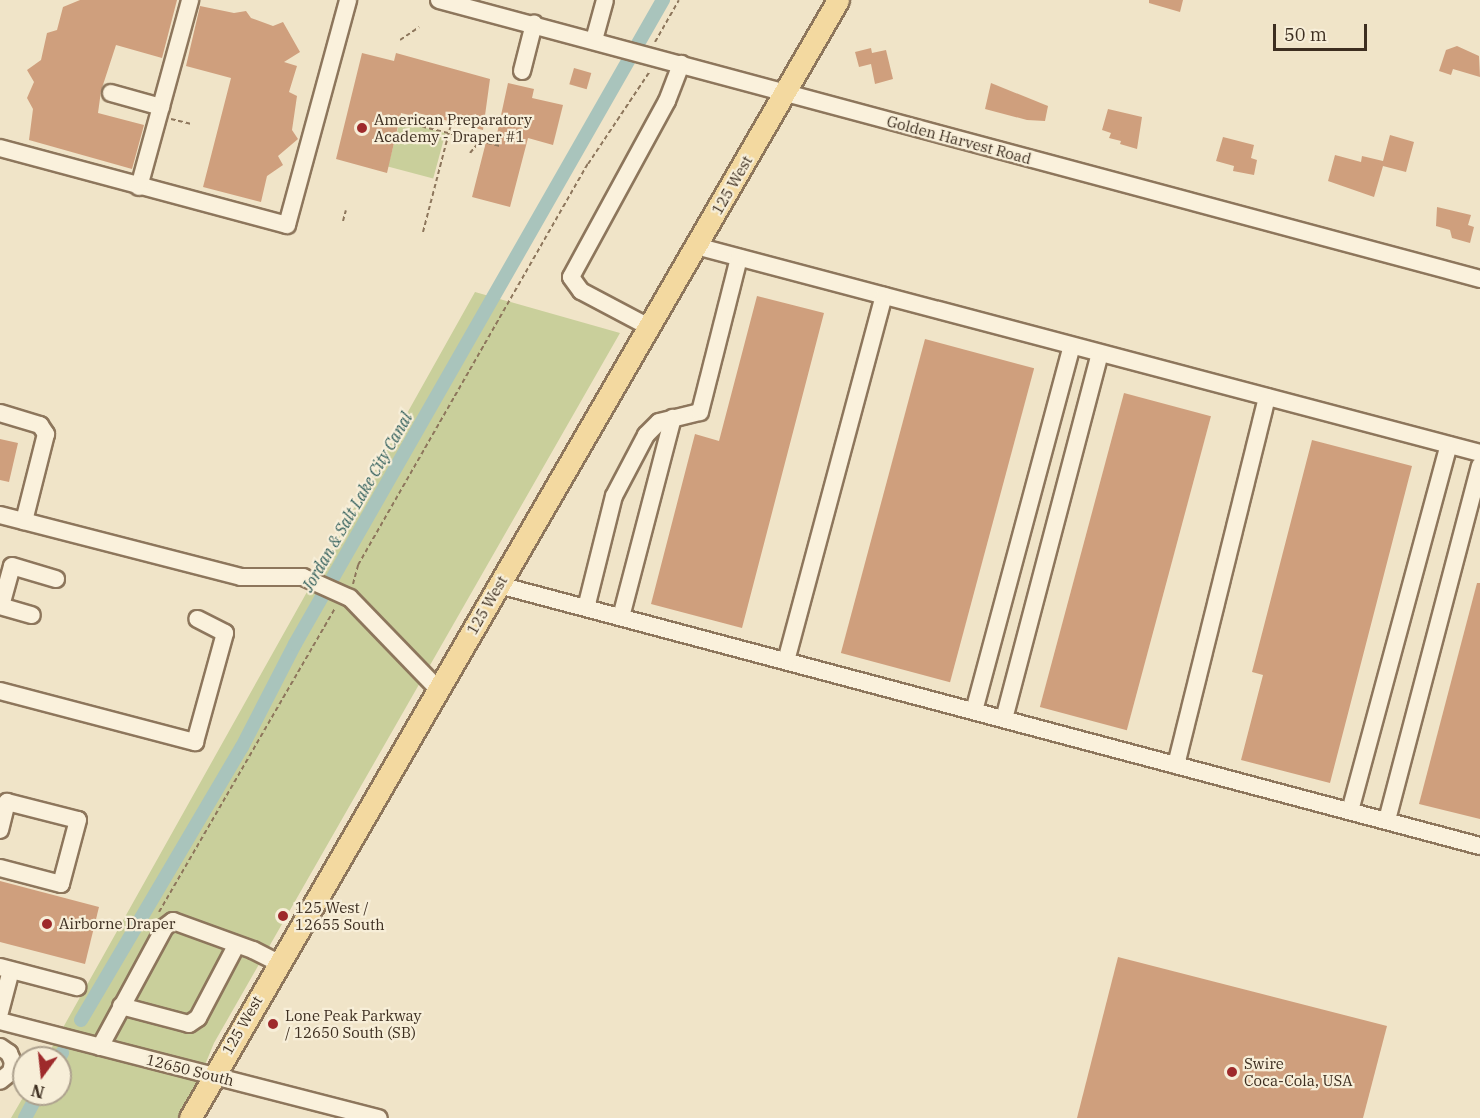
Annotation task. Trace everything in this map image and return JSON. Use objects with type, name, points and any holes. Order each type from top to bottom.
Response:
[{"type":"main road","name":"125 West","points":[[190,1118],[838,0]]},
{"type":"street","points":[[139,187],[190,0]]},
{"type":"street","points":[[0,148],[287,225],[348,0]]},
{"type":"street","name":"Golden Harvest Road","points":[[439,0],[1480,279]]},
{"type":"street","points":[[594,40],[605,0]]},
{"type":"street","points":[[522,71],[534,24]]},
{"type":"street","points":[[649,327],[581,291],[571,277],[667,101],[681,64]]},
{"type":"street","points":[[111,93],[160,111]]},
{"type":"street","points":[[696,246],[1480,453]]},
{"type":"street","points":[[586,608],[614,496],[646,435],[658,422],[700,412],[739,258]]},
{"type":"street","points":[[786,661],[884,296]]},
{"type":"street","points":[[974,711],[1072,346]]},
{"type":"street","points":[[1004,719],[1100,353]]},
{"type":"street","points":[[1176,765],[1267,397]]},
{"type":"street","points":[[0,413],[40,425],[46,434],[24,521]]},
{"type":"street","points":[[621,617],[673,418]]},
{"type":"street","points":[[1350,811],[1449,445]]},
{"type":"street","points":[[1387,820],[1480,466]]},
{"type":"street","points":[[0,515],[241,577],[303,577],[348,597],[438,689]]},
{"type":"street","points":[[32,615],[1,606],[12,566],[56,579]]},
{"type":"street","points":[[499,585],[1480,846]]},
{"type":"street","points":[[0,691],[195,742],[225,633],[197,619]]},
{"type":"street","points":[[0,830],[7,802],[78,820],[61,884],[0,868]]},
{"type":"street","points":[[100,1047],[160,924],[173,921],[183,923],[278,963]]},
{"type":"street","points":[[121,1006],[189,1024],[198,1018],[236,946]]},
{"type":"street","points":[[0,1012],[5,969],[77,987]]},
{"type":"street","name":"12650 South","points":[[0,1021],[213,1076],[326,1112],[379,1118]]},
{"type":"street","points":[[0,1047],[9,1053],[13,1062],[11,1072],[0,1081]]},
{"type":"path","points":[[160,924],[330,612],[348,597],[358,565],[588,164],[649,78],[650,56],[655,42],[679,0]]},
{"type":"path","points":[[400,40],[419,27]]},
{"type":"path","points":[[160,111],[191,124]]},
{"type":"path","points":[[399,121],[500,146]]},
{"type":"path","points":[[423,232],[452,121]]},
{"type":"path","points":[[470,153],[481,140]]},
{"type":"path","points":[[343,221],[346,210]]},
{"type":"green space","points":[[400,121],[445,133],[433,179],[388,166]]},
{"type":"green space","points":[[475,292],[620,333],[214,1043],[183,1118],[11,1118],[18,1106],[72,1106],[72,1046],[53,1046]]},
{"type":"building","points":[[80,0],[177,0],[162,58],[116,45],[101,91],[98,113],[144,125],[132,169],[29,140],[33,109],[27,98],[34,82],[27,70],[41,60],[47,33],[57,30],[63,7]]},
{"type":"building","points":[[1149,0],[1183,0],[1180,12],[1149,3]]},
{"type":"building","points":[[200,6],[234,13],[246,11],[251,18],[273,26],[283,22],[300,52],[284,62],[297,66],[289,92],[297,96],[292,130],[298,139],[278,156],[283,165],[267,176],[261,202],[203,187],[231,78],[186,66]]},
{"type":"building","points":[[1457,46],[1479,56],[1480,77],[1453,69],[1451,75],[1439,71],[1446,50]]},
{"type":"building","points":[[871,48],[872,53],[886,50],[893,79],[875,84],[871,64],[859,67],[855,52]]},
{"type":"building","points":[[362,53],[394,61],[396,53],[490,79],[483,130],[414,112],[413,116],[401,113],[387,173],[336,159]]},
{"type":"building","points":[[574,68],[591,73],[587,89],[569,84]]},
{"type":"building","points":[[508,83],[534,89],[532,98],[563,105],[553,145],[528,138],[510,207],[472,197],[486,142],[495,143]]},
{"type":"building","points":[[991,83],[1048,106],[1045,121],[1027,120],[985,109]]},
{"type":"building","points":[[1108,109],[1142,117],[1137,149],[1120,144],[1121,141],[1109,138],[1111,133],[1102,130]]},
{"type":"building","points":[[1390,135],[1414,142],[1406,172],[1383,166],[1374,197],[1328,181],[1335,155],[1361,162],[1362,156],[1383,161]]},
{"type":"building","points":[[1223,137],[1254,145],[1251,158],[1257,160],[1254,175],[1233,171],[1234,166],[1216,161]]},
{"type":"building","points":[[1437,207],[1471,215],[1468,225],[1474,227],[1470,243],[1452,238],[1450,230],[1436,226]]},
{"type":"building","points":[[757,296],[824,313],[742,628],[651,604],[695,434],[719,441]]},
{"type":"building","points":[[925,339],[1034,368],[950,682],[841,653]]},
{"type":"building","points":[[1124,393],[1211,416],[1127,730],[1040,707]]},
{"type":"building","points":[[0,439],[18,443],[9,482],[0,480]]},
{"type":"building","points":[[1312,440],[1412,466],[1330,783],[1241,760],[1263,675],[1252,672]]},
{"type":"building","points":[[1477,583],[1480,583],[1480,819],[1419,804]]},
{"type":"building","name":"Airborne Draper","points":[[0,881],[99,907],[85,964],[0,942]]},
{"type":"building","name":"Swire Coca-Cola, USA","points":[[1118,957],[1387,1026],[1363,1118],[1077,1118]]},
{"type":"waterway","name":"Jordan & Salt Lake City Canal","points":[[81,1020],[242,747],[295,644],[663,0]]},
{"type":"waterway","name":"Jordan & Salt Lake City Canal","points":[[25,1118],[32,1106]]},
{"type":"place","name":"American Preparatory Academy - Draper #1","points":[[362,128]]},
{"type":"place","name":"125 West / 12655 South","points":[[283,916]]},
{"type":"place","name":"Airborne Draper","points":[[47,924]]},
{"type":"place","name":"Lone Peak Parkway / 12650 South (SB)","points":[[273,1024]]},
{"type":"place","name":"Swire Coca-Cola, USA","points":[[1232,1072]]}]
